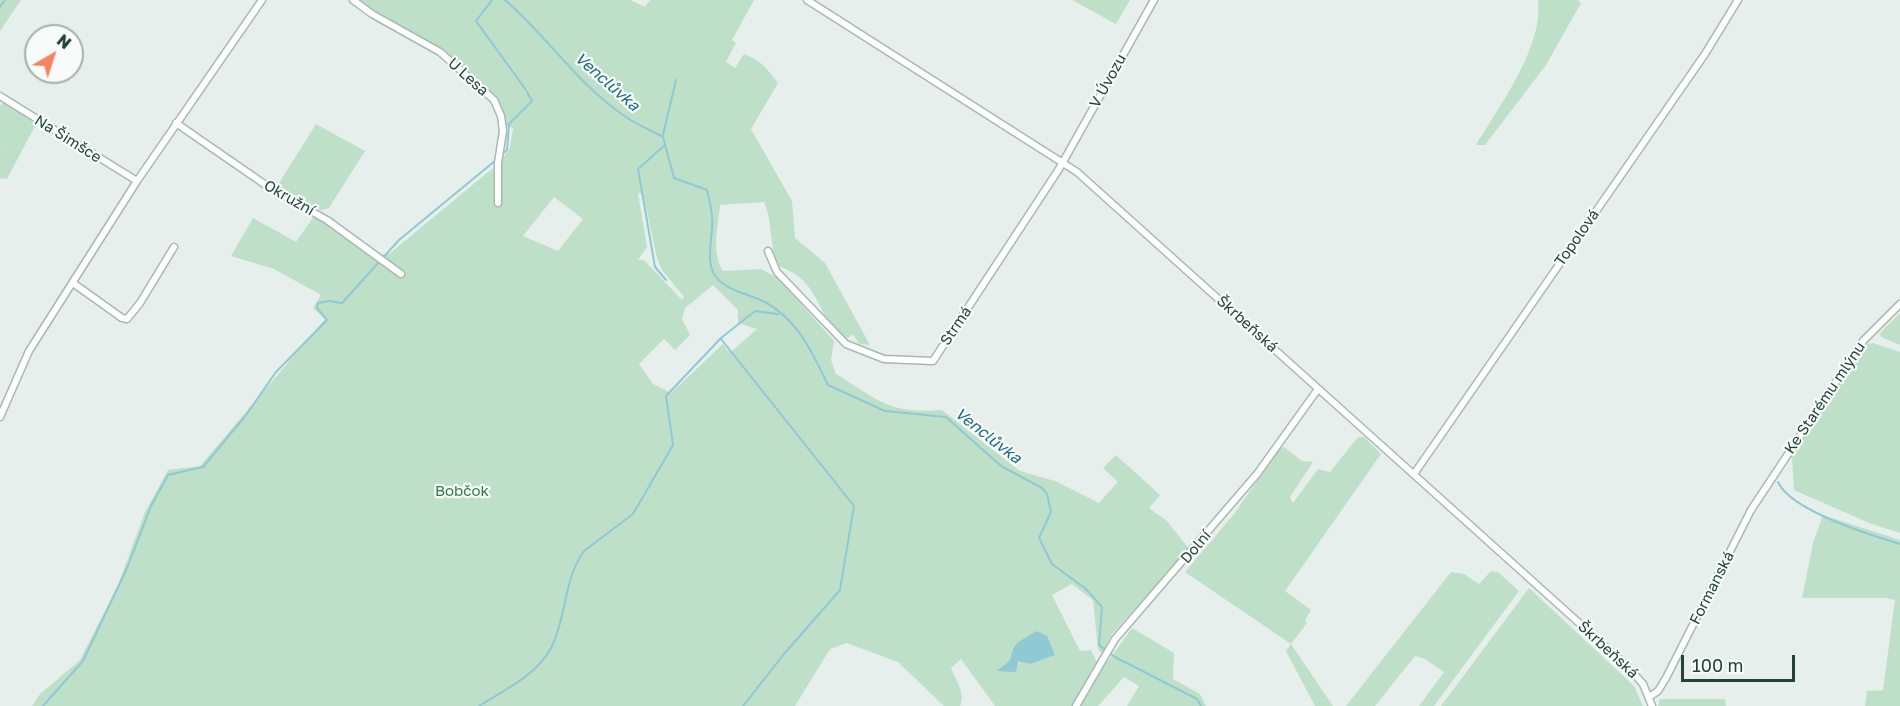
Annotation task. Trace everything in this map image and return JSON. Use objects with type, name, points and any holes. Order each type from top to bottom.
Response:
[{"type":"street","points":[[0,417],[29,351],[137,181],[262,0]]},
{"type":"street","name":"U Lesa","points":[[352,0],[372,14],[440,52],[494,100],[501,116],[503,131],[498,163],[498,203]]},
{"type":"street","name":"Škrbeňská","points":[[807,0],[1063,161],[1627,666],[1643,684],[1649,697]]},
{"type":"street","name":"V Úvozu","points":[[1063,161],[1154,0]]},
{"type":"street","name":"Topolová","points":[[1414,474],[1685,83],[1738,0]]},
{"type":"street","name":"Na Šimšce","points":[[1,98],[137,181]]},
{"type":"street","name":"Okružní","points":[[176,123],[270,188],[327,220],[401,274]]},
{"type":"street","name":"Strmá","points":[[768,251],[777,272],[846,344],[884,359],[933,361],[1063,161]]},
{"type":"street","points":[[73,283],[122,318],[127,319],[140,303],[174,247]]},
{"type":"street","name":"Ke Starému mlýnu","points":[[1778,469],[1863,341],[1900,304]]},
{"type":"street","name":"Dolní","points":[[1076,706],[1110,648],[1257,474],[1318,389]]},
{"type":"street","name":"Formanská","points":[[1649,697],[1658,691],[1666,678],[1751,510],[1778,469]]},
{"type":"street","points":[[1649,697],[1652,706]]},
{"type":"green space","points":[[0,0],[21,0],[0,31]]},
{"type":"green space","points":[[357,0],[630,0],[645,7],[650,0],[754,0],[732,40],[736,43],[726,62],[735,68],[744,54],[750,56],[767,69],[778,83],[751,129],[792,201],[795,238],[825,263],[870,345],[859,344],[853,334],[844,341],[827,320],[803,280],[778,266],[764,202],[720,205],[716,247],[723,271],[761,269],[779,279],[834,341],[831,360],[836,374],[885,404],[909,410],[942,410],[1020,471],[1055,481],[1099,503],[1118,482],[1103,468],[1116,455],[1160,495],[1149,508],[1167,521],[1189,549],[1112,634],[1102,654],[1098,649],[1093,600],[1072,584],[1052,595],[1080,651],[1091,650],[1097,662],[1086,683],[1109,660],[1132,628],[1174,653],[1173,679],[1200,694],[1206,706],[1127,706],[1139,686],[1124,677],[1098,706],[995,706],[961,659],[951,668],[958,682],[962,701],[960,706],[944,706],[898,662],[847,643],[830,649],[795,706],[32,706],[40,694],[80,660],[118,585],[145,512],[168,470],[200,466],[325,319],[313,308],[321,295],[274,269],[231,256],[253,218],[296,242],[315,215],[371,256],[389,254],[493,168],[495,200],[502,205],[502,159],[510,148],[513,128],[507,126],[498,104],[484,85],[444,52]],"holes":[[[638,193],[643,194],[657,258],[662,270],[684,297],[682,300],[644,260],[638,260],[647,247]],[[554,197],[583,219],[558,251],[523,236]],[[713,285],[738,310],[738,323],[757,329],[732,351],[728,351],[723,344],[671,393],[653,384],[639,364],[664,339],[675,350],[690,335],[682,319],[685,308]]]},
{"type":"green space","points":[[1072,0],[1130,0],[1116,24]]},
{"type":"green space","points":[[1538,0],[1578,0],[1581,3],[1546,65],[1485,145],[1476,145],[1518,76],[1527,56],[1538,18]]},
{"type":"green space","points":[[3,102],[32,120],[35,126],[7,179],[0,178],[0,150],[3,149],[0,149],[0,106]]},
{"type":"green space","points":[[316,124],[365,151],[329,208],[321,210],[276,188]]},
{"type":"green space","points":[[1900,313],[1900,345],[1881,337],[1880,333]]},
{"type":"green space","points":[[1873,343],[1900,352],[1900,533],[1869,523],[1794,490],[1792,456],[1858,355],[1868,344]]},
{"type":"green space","points":[[1358,437],[1364,437],[1381,454],[1285,591],[1311,610],[1305,621],[1307,623],[1291,644],[1185,572],[1234,514],[1280,448],[1284,447],[1302,461],[1313,462],[1290,497],[1293,503],[1318,469],[1330,472]]},
{"type":"green space","points":[[1823,515],[1900,540],[1900,706],[1865,706],[1867,691],[1883,690],[1895,600],[1886,598],[1802,598],[1813,543]]},
{"type":"green space","points":[[1491,571],[1498,572],[1519,591],[1434,706],[1419,706],[1444,672],[1425,659],[1415,656],[1375,706],[1346,706],[1451,572],[1464,574],[1479,584]]},
{"type":"green space","points":[[1529,588],[1634,686],[1643,706],[1441,706]]},
{"type":"green space","points":[[1291,644],[1333,706],[1315,706],[1286,651]]},
{"type":"green space","points":[[1660,699],[1725,699],[1726,706],[1658,706]]},
{"type":"water","points":[[1037,631],[1047,636],[1055,655],[1030,664],[1018,661],[1016,672],[997,671],[1010,660],[1018,642]]},
{"type":"waterway","points":[[0,7],[5,0]]},
{"type":"waterway","name":"Bobčok","points":[[492,0],[476,21],[526,90]]},
{"type":"waterway","name":"Venclůvka","points":[[505,0],[609,105],[630,120],[663,137],[674,178],[707,190],[712,215],[710,256],[712,271],[716,277],[732,289],[765,302],[787,318],[803,338],[828,385],[885,411],[946,417],[1001,466],[1042,488],[1047,494],[1051,512],[1039,538],[1052,564],[1086,589],[1102,607],[1099,645],[1115,657],[1197,699],[1201,706]]},
{"type":"waterway","points":[[663,135],[676,80]]},
{"type":"waterway","name":"Bobčok","points":[[500,156],[507,150],[509,124],[532,101],[527,92]]},
{"type":"waterway","points":[[665,145],[638,169],[655,267],[666,280]]},
{"type":"waterway","name":"Bobčok","points":[[43,706],[83,661],[127,568],[151,506],[168,475],[203,467],[246,415],[276,372],[327,320],[317,308],[318,303],[329,301],[342,303],[399,240],[496,160]]},
{"type":"waterway","points":[[479,706],[519,682],[545,658],[556,636],[577,562],[584,551],[633,514],[673,445],[666,396],[721,338],[755,311],[778,314]]},
{"type":"waterway","points":[[721,339],[854,506],[840,590],[784,654],[743,706]]},
{"type":"waterway","points":[[1778,482],[1786,493],[1814,512],[1900,544]]}]
